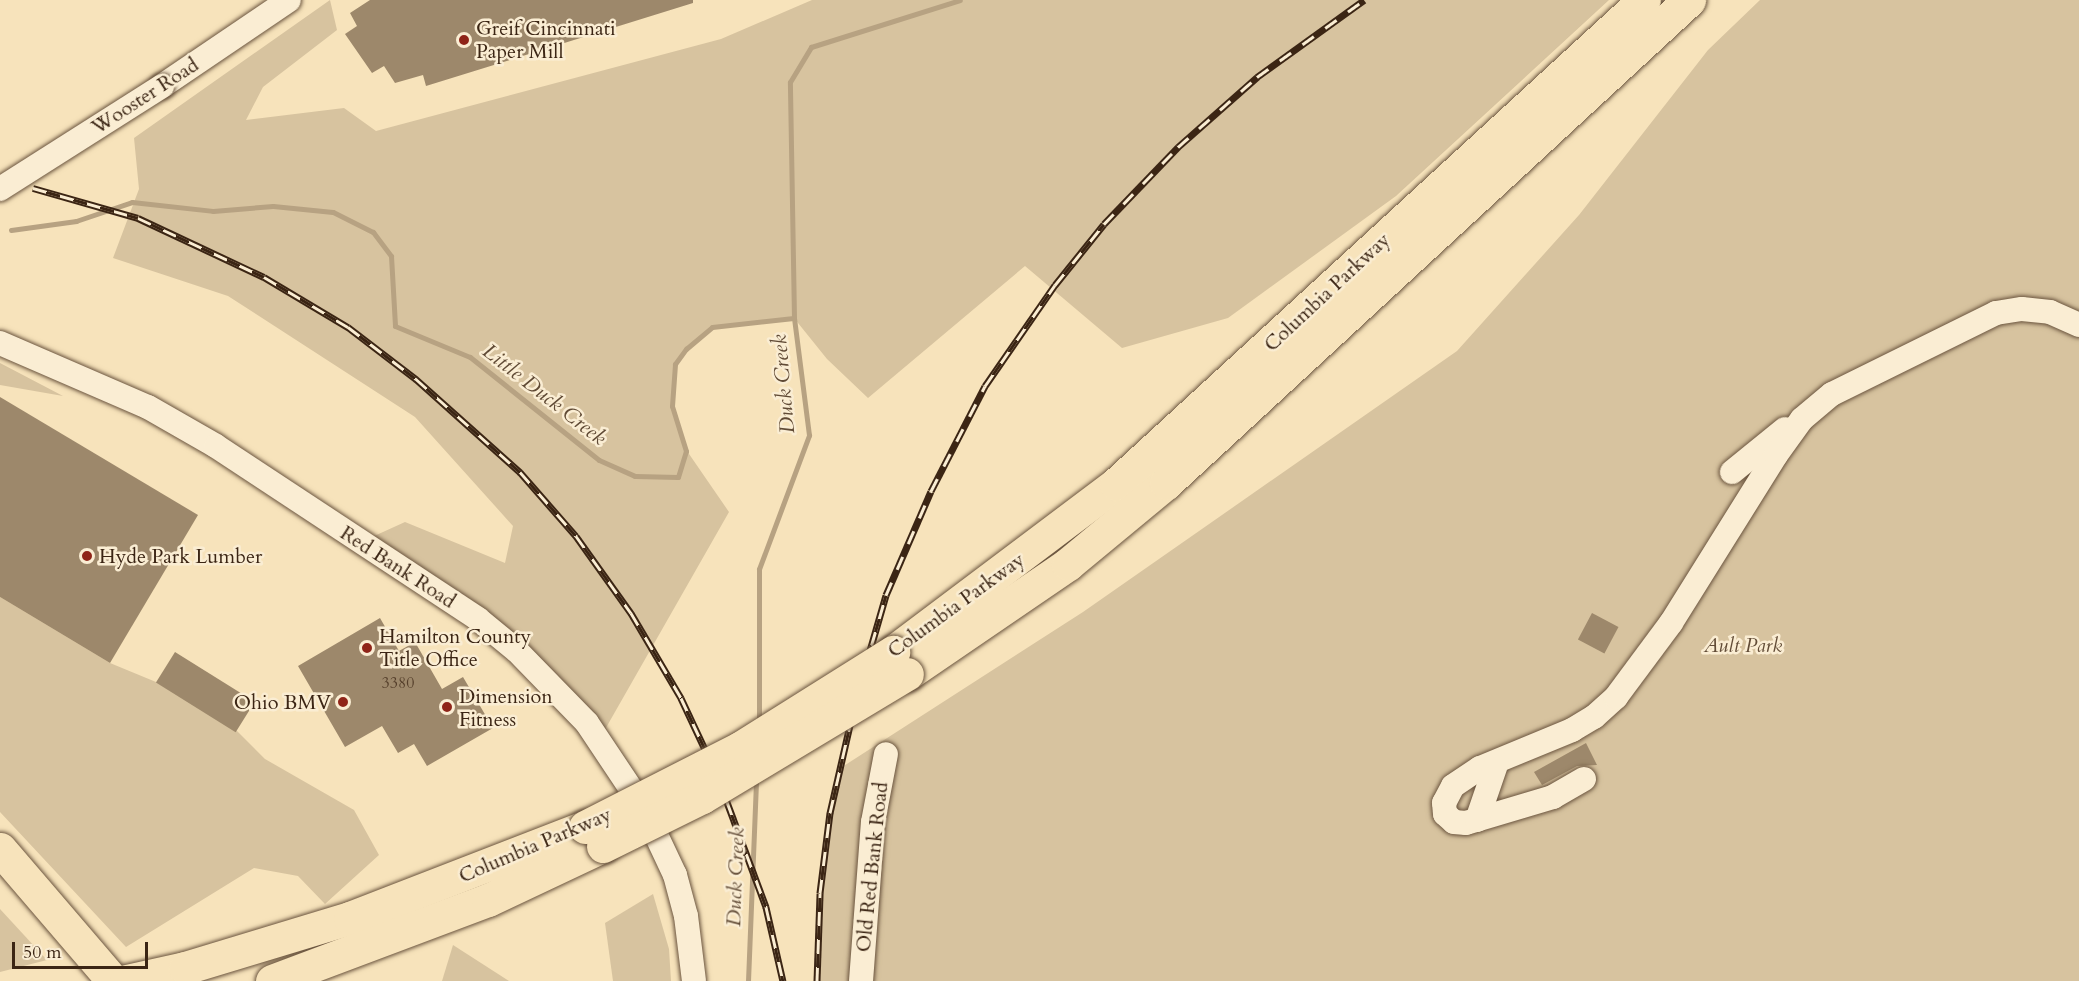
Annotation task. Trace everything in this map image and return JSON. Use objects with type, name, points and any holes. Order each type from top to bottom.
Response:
[{"type":"highway","name":"Columbia Parkway","points":[[900,663],[1116,484],[1644,0]]},
{"type":"highway","name":"Columbia Parkway","points":[[126,981],[185,969],[350,918],[702,797],[900,663],[1068,564],[1166,483],[1689,0]]},
{"type":"highway","name":"Columbia Parkway","points":[[272,981],[488,900],[594,836]]},
{"type":"highway","points":[[0,849],[113,981]]},
{"type":"highway","points":[[0,878],[93,981]]},
{"type":"street","name":"Wooster Road","points":[[0,189],[162,86],[289,0]]},
{"type":"street","points":[[1732,472],[1775,435],[1802,419],[1832,394],[1996,313],[2022,309],[2050,312],[2079,325]]},
{"type":"street","name":"Red Bank Road","points":[[0,343],[148,407],[216,446],[478,619],[517,651],[587,723],[643,807],[675,875],[686,916],[694,981]]},
{"type":"street","points":[[1584,779],[1553,797],[1477,820],[1454,822],[1445,813],[1444,803],[1453,786],[1497,762],[1572,730],[1594,717],[1616,697],[1646,660],[1802,419]]},
{"type":"street","name":"Old Red Bank Road","points":[[861,981],[873,822],[886,754]]},
{"type":"street","points":[[1477,820],[1497,762]]},
{"type":"green space","points":[[330,0],[337,30],[263,87],[246,120],[344,108],[376,131],[721,39],[812,0],[1609,0],[1396,196],[1228,318],[1122,348],[1025,266],[868,398],[827,359],[794,318],[712,327],[675,364],[672,406],[687,451],[729,512],[599,740],[553,686],[361,542],[405,522],[505,563],[513,526],[415,417],[228,296],[113,258],[139,189],[134,138]]},
{"type":"green space","name":"Ault Park","points":[[1760,0],[2079,0],[2079,981],[817,981],[820,893],[839,769],[1083,612],[1457,351],[1579,215],[1708,50]]},
{"type":"green space","points":[[0,363],[63,396],[0,385]]},
{"type":"green space","points":[[0,597],[110,663],[156,682],[237,731],[265,759],[354,810],[379,855],[325,904],[298,876],[254,868],[126,947],[0,812]]},
{"type":"green space","points":[[653,894],[669,949],[671,981],[613,981],[605,923]]},
{"type":"green space","points":[[0,909],[47,960],[0,972]]},
{"type":"green space","points":[[453,945],[509,981],[442,981]]},
{"type":"building","name":"Greif Cincinnati Paper Mill","points":[[370,0],[693,0],[693,3],[426,86],[423,75],[395,83],[384,66],[372,73],[345,34],[357,26],[350,13]]},
{"type":"building","name":"Hyde Park Lumber","points":[[0,397],[198,515],[110,663],[0,597]]},
{"type":"building","points":[[1592,613],[1618,627],[1604,654],[1578,639]]},
{"type":"building","points":[[380,618],[399,651],[415,642],[442,689],[463,677],[493,728],[427,766],[414,744],[398,753],[382,726],[345,747],[298,666]]},
{"type":"building","points":[[175,652],[255,702],[236,732],[156,683]]},
{"type":"building","points":[[1586,743],[1597,765],[1577,766],[1542,785],[1534,772]]},
{"type":"waterway","name":"Duck Creek","points":[[759,722],[759,569],[809,435],[794,318],[790,82],[811,47],[960,0]]},
{"type":"waterway","name":"Little Duck Creek","points":[[11,230],[76,221],[132,202],[213,211],[273,206],[333,212],[373,232],[391,256],[395,326],[470,357],[599,460],[635,476],[678,477],[686,451],[672,406],[675,364],[686,349],[712,327],[794,318]]},
{"type":"waterway","name":"Duck Creek","points":[[748,981],[756,779]]},
{"type":"railway","points":[[817,981],[820,893],[830,813],[856,699],[886,595],[931,491],[985,386],[1055,285],[1104,224],[1178,147],[1257,77],[1364,0]]},
{"type":"railway","points":[[33,188],[138,218],[264,277],[348,327],[416,379],[520,472],[576,536],[631,613],[681,698],[717,775],[766,907],[783,981]]},
{"type":"place","name":"Greif Cincinnati Paper Mill","points":[[464,40]]},
{"type":"place","name":"Hyde Park Lumber","points":[[87,556]]},
{"type":"place","name":"Hamilton County Title Office","points":[[367,648]]},
{"type":"place","name":"Ohio BMV","points":[[343,702]]},
{"type":"place","name":"Dimension Fitness","points":[[447,707]]}]
